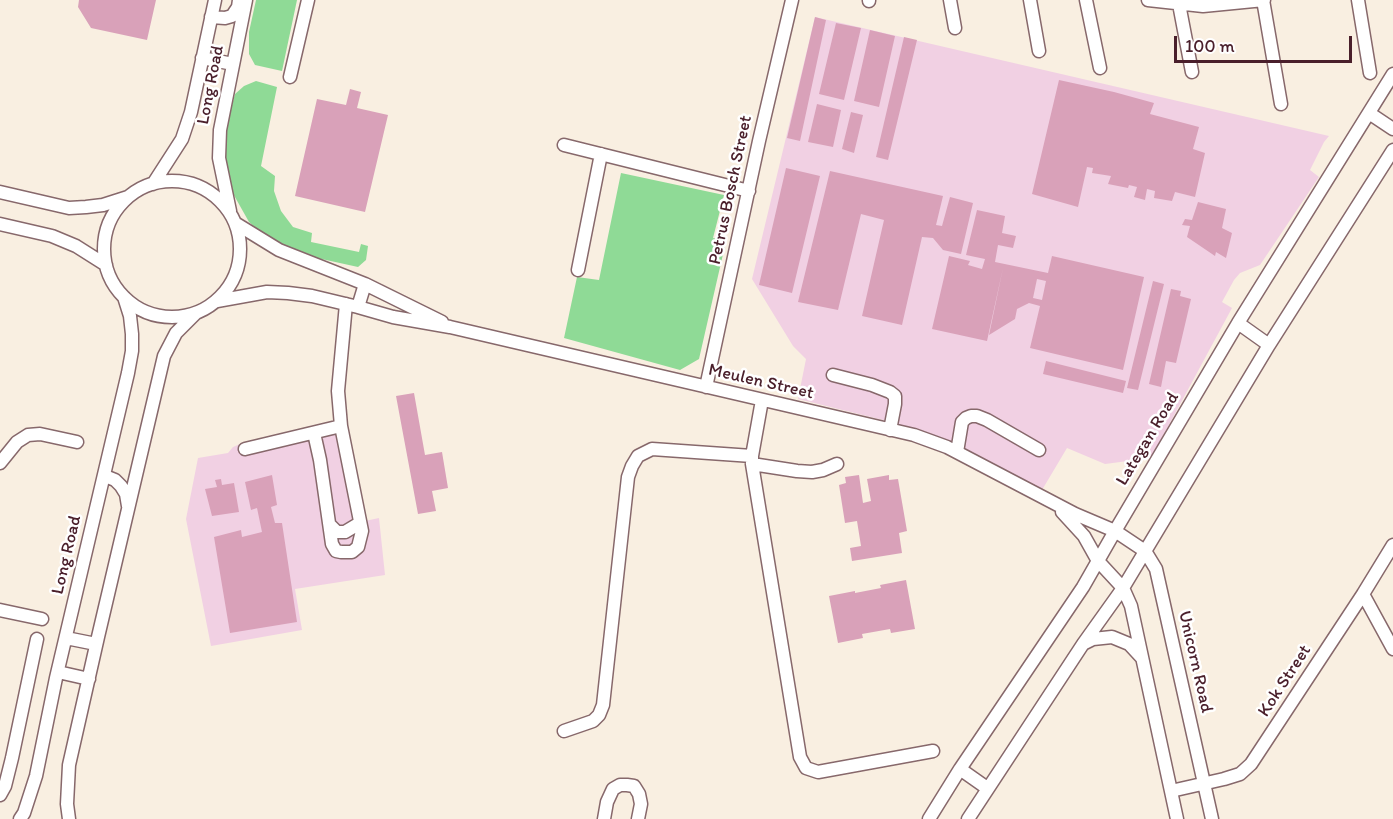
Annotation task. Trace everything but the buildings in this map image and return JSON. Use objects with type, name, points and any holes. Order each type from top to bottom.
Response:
[{"type":"street","name":"Long Road","points":[[153,184],[182,139],[191,112],[215,0]]},
{"type":"street","points":[[211,17],[228,18],[235,12],[239,0]]},
{"type":"street","name":"Long Road","points":[[232,218],[219,158],[220,130],[246,0]]},
{"type":"street","points":[[290,77],[308,0]]},
{"type":"street","name":"Petrus Bosch Street","points":[[706,387],[792,0]]},
{"type":"street","points":[[950,0],[955,28]]},
{"type":"street","points":[[1030,0],[1040,51]]},
{"type":"street","points":[[1086,0],[1100,68]]},
{"type":"street","points":[[1148,0],[1179,4],[1264,0],[1281,104]]},
{"type":"street","points":[[1358,0],[1370,73]]},
{"type":"street","points":[[1179,4],[1192,72]]},
{"type":"street","points":[[202,57],[233,64]]},
{"type":"street","name":"Lategan Road","points":[[929,819],[960,768],[1083,587],[1238,324],[1393,74]]},
{"type":"street","points":[[1369,113],[1393,129]]},
{"type":"street","points":[[564,145],[749,190]]},
{"type":"street","points":[[968,819],[1123,588],[1269,345],[1393,150]]},
{"type":"street","points":[[578,270],[601,154]]},
{"type":"street","points":[[178,181],[201,188],[215,196],[232,218],[240,246],[238,265],[234,278],[226,291],[208,308],[178,318],[154,315],[138,308],[124,297],[110,277],[106,265],[105,246],[108,228],[119,207],[130,196],[153,184],[178,181]]},
{"type":"street","points":[[0,192],[69,208],[104,205],[130,196]]},
{"type":"street","name":"Meulen Street","points":[[232,218],[279,250],[365,284],[450,327]]},
{"type":"street","points":[[0,224],[52,236],[76,246],[106,265]]},
{"type":"street","points":[[315,433],[332,543],[336,550],[352,552],[358,547],[362,531],[341,426],[338,391],[352,305],[365,284]]},
{"type":"street","name":"Meulen Street","points":[[217,301],[259,293],[288,293],[352,305],[393,317],[450,327],[890,430],[939,443],[1114,531]]},
{"type":"street","name":"Long Road","points":[[20,819],[36,776],[128,373],[132,334],[130,316],[124,297]]},
{"type":"street","points":[[69,819],[66,804],[69,765],[164,356],[176,333],[196,313]]},
{"type":"street","points":[[1238,324],[1269,345]]},
{"type":"street","points":[[833,375],[890,392],[896,399],[890,430]]},
{"type":"street","points":[[762,400],[752,460],[800,757],[806,768],[818,772],[933,751]]},
{"type":"street","points":[[957,452],[962,422],[971,416],[987,420],[1039,450]]},
{"type":"street","points":[[245,448],[341,426]]},
{"type":"street","points":[[0,463],[17,442],[28,435],[47,435],[77,442]]},
{"type":"street","points":[[564,731],[593,721],[599,715],[603,705],[628,477],[638,456],[652,449],[752,460],[797,471],[812,472],[837,464]]},
{"type":"street","points":[[105,476],[115,480],[120,486],[126,494],[129,506]]},
{"type":"street","name":"Meulen Street","points":[[1053,502],[1084,536],[1098,561]]},
{"type":"street","points":[[330,525],[336,532],[345,532],[360,523]]},
{"type":"street","points":[[1114,531],[1145,551]]},
{"type":"street","name":"Kok Street","points":[[1171,791],[1240,774],[1251,764],[1393,545]]},
{"type":"street","name":"Unicorn Road","points":[[1145,551],[1156,569],[1212,819]]},
{"type":"street","points":[[1098,561],[1123,588],[1131,606],[1177,819]]},
{"type":"street","points":[[1363,594],[1393,649]]},
{"type":"street","points":[[0,610],[42,619]]},
{"type":"street","points":[[1083,645],[1093,639],[1112,637],[1130,644],[1142,658]]},
{"type":"street","points":[[66,638],[96,644]]},
{"type":"street","points":[[0,795],[5,786],[12,758],[37,639]]},
{"type":"street","points":[[58,672],[89,679]]},
{"type":"street","points":[[960,768],[987,788]]},
{"type":"street","points":[[604,819],[607,802],[613,789],[620,785],[634,786],[639,794],[641,804],[638,819]]},
{"type":"shaded area","points":[[815,17],[1329,136],[1310,170],[1319,177],[1260,265],[1240,273],[1234,280],[1222,302],[1232,308],[1151,458],[1105,464],[1067,448],[1042,490],[946,440],[891,422],[798,399],[806,359],[793,346],[752,279]]},
{"type":"shaded area","points":[[346,420],[365,521],[379,518],[385,575],[295,589],[302,630],[211,646],[186,519],[198,458],[228,453],[240,444]]},
{"type":"green space","points":[[256,0],[297,0],[282,71],[255,65],[249,54],[249,32]]},
{"type":"green space","points":[[256,81],[277,87],[261,166],[275,176],[274,191],[281,211],[293,227],[312,233],[311,242],[359,252],[361,244],[368,246],[366,260],[358,267],[308,256],[271,241],[249,222],[231,190],[224,158],[224,135],[235,94],[244,86]]},
{"type":"green space","points":[[621,173],[724,195],[713,238],[726,241],[699,359],[680,370],[564,338],[577,277],[599,280]]}]
